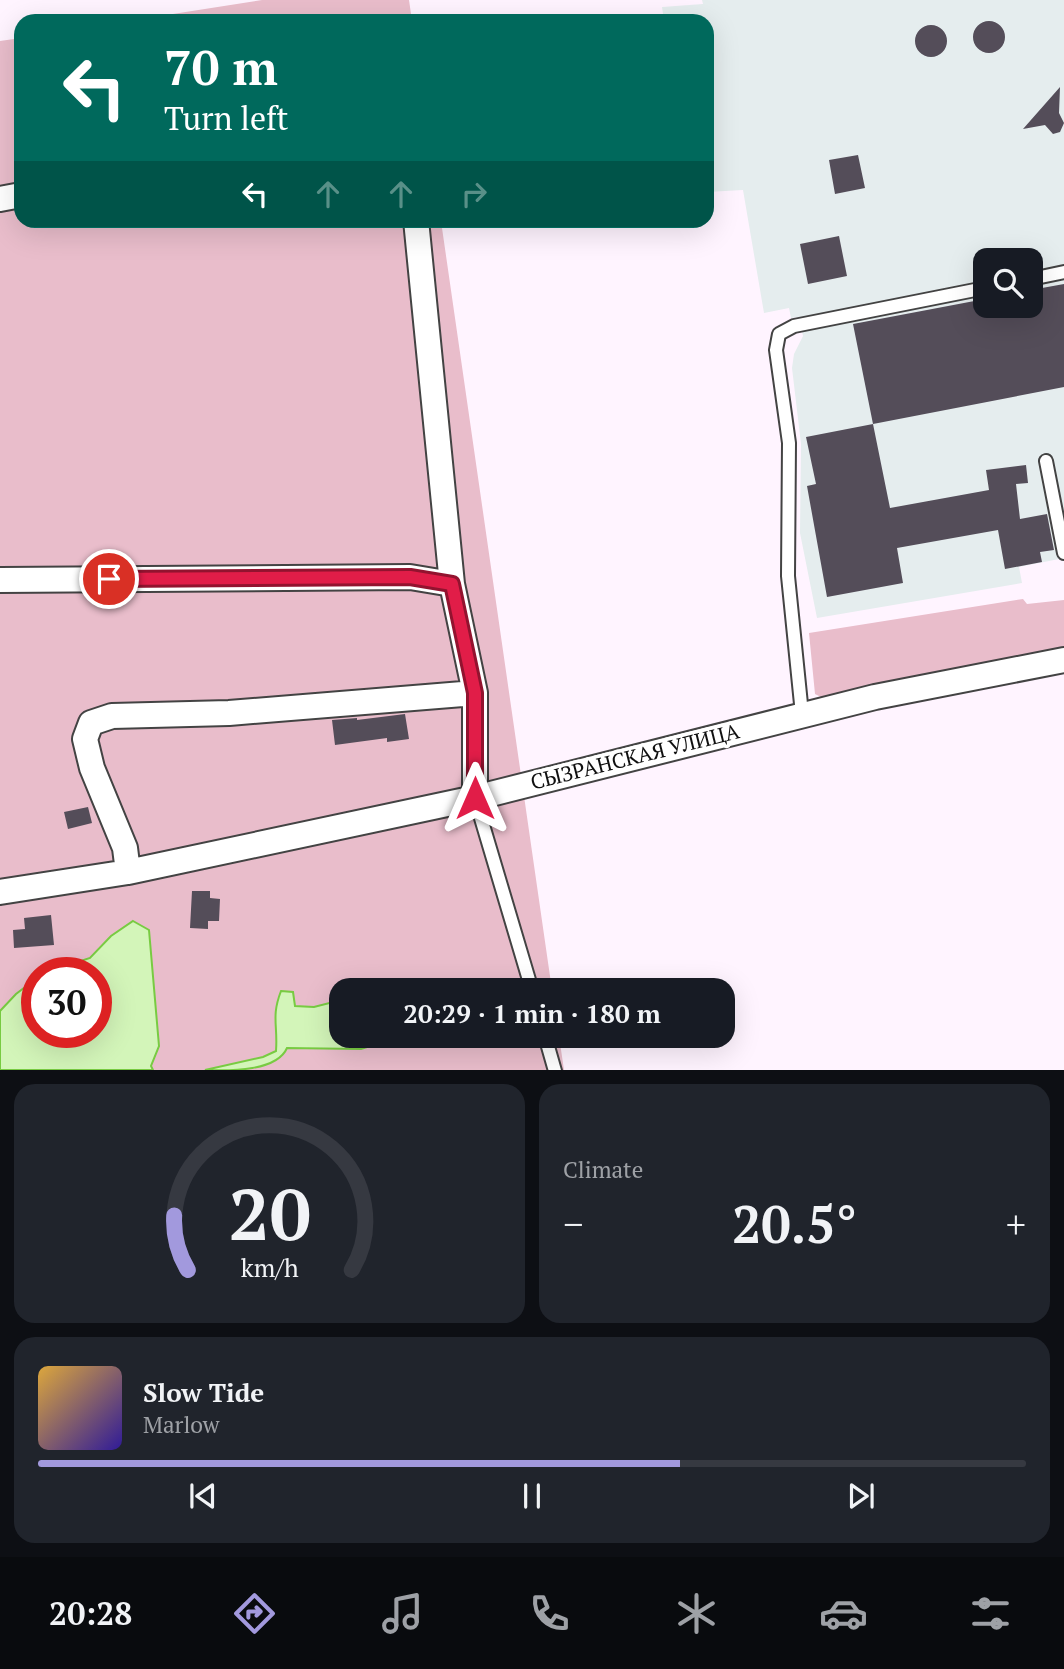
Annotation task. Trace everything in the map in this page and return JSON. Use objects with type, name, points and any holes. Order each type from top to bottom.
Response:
[{"type":"street","points":[[417,228],[452,584],[475,693],[475,798]]},
{"type":"street","points":[[0,580],[410,577],[452,584]]},
{"type":"street","name":"СЫЗРАНСКАЯ УЛИЦА","points":[[0,892],[128,872],[475,798],[887,694],[1064,660]]},
{"type":"street","points":[[128,872],[125,848],[92,768],[85,739],[90,723],[112,716],[229,713],[475,693]]},
{"type":"lane","points":[[1043,276],[1064,272]]},
{"type":"lane","points":[[802,714],[788,576],[789,443],[776,350],[779,334],[794,326],[973,290]]},
{"type":"lane","points":[[1046,461],[1064,553]]},
{"type":"lane","points":[[475,798],[528,978]]},
{"type":"lane","points":[[549,1048],[555,1070]]},
{"type":"shaded area","points":[[262,0],[409,0],[411,14],[173,14]]},
{"type":"shaded area","points":[[702,0],[1064,0],[1064,558],[1019,567],[1022,583],[817,618],[800,533],[801,444],[792,368],[794,354],[803,336],[799,317],[791,318],[789,308],[764,313],[743,190],[714,192],[714,14],[663,14],[662,7],[703,4]]},
{"type":"shaded area","points":[[14,39],[14,228],[442,228],[550,978],[329,978],[329,1048],[561,1048],[564,1070],[0,1070],[0,41]]},
{"type":"shaded area","points":[[1023,599],[1027,604],[1064,600],[1064,652],[823,698],[815,694],[809,633]]},
{"type":"shaded area","points":[[133,921],[149,930],[159,1046],[151,1066],[153,1070],[0,1070],[0,1011],[21,990],[21,1048],[112,1048],[112,957],[91,957],[111,936]]},
{"type":"shaded area","points":[[281,991],[293,992],[295,1006],[314,1007],[329,1003],[329,1048],[364,1048],[361,1049],[287,1048],[282,1056],[264,1065],[240,1070],[205,1070],[263,1057],[276,1051],[278,1000]]},
{"type":"building","points":[[989,21],[1000,26],[1005,37],[1000,48],[989,53],[978,48],[973,37],[978,26]]},
{"type":"building","points":[[931,25],[942,30],[947,41],[942,52],[931,57],[920,52],[915,41],[920,30]]},
{"type":"building","points":[[1060,87],[1059,113],[1064,123],[1060,132],[1053,134],[1045,125],[1023,129]]},
{"type":"building","points":[[858,155],[865,188],[835,194],[829,160]]},
{"type":"building","points":[[839,236],[847,276],[808,284],[800,244]]},
{"type":"building","points":[[1064,284],[1064,387],[873,424],[853,324],[973,301],[973,318],[1043,318],[1043,288]]},
{"type":"building","points":[[873,424],[890,508],[989,490],[986,470],[1026,465],[1028,483],[1016,484],[1020,519],[1047,514],[1054,550],[1040,552],[1042,562],[1005,569],[998,530],[897,548],[903,583],[827,597],[807,486],[816,484],[806,437]]},
{"type":"building","points":[[405,714],[409,739],[387,742],[387,738],[335,745],[332,720]]},
{"type":"building","points":[[88,807],[92,823],[68,829],[64,812]]},
{"type":"building","points":[[192,891],[210,891],[210,898],[220,899],[219,921],[208,921],[208,929],[190,928]]},
{"type":"building","points":[[51,915],[54,945],[14,948],[13,930],[25,929],[24,918]]},
{"type":"route","points":[[109,579],[410,577],[452,584],[475,693],[475,798]]}]
